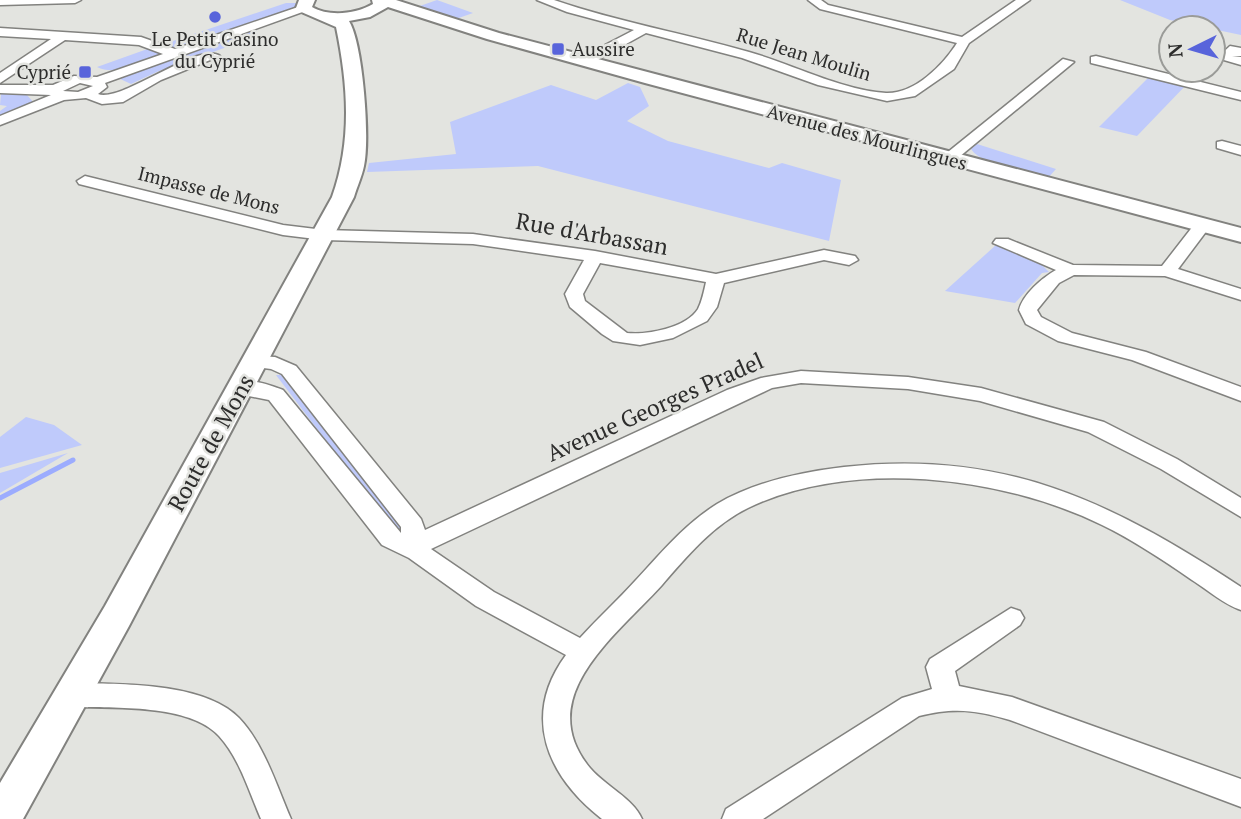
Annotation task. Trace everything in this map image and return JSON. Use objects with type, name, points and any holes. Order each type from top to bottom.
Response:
[{"type":"main road","name":"Avenue des Mourlingues","points":[[309,8],[333,17],[375,6],[948,159],[1203,225],[1240,232]]},
{"type":"main road","name":"Route de Mons","points":[[349,48],[358,21],[375,6]]},
{"type":"main road","name":"Route de Mons","points":[[1,819],[73,695],[256,362],[350,181],[357,149],[349,48],[344,25],[333,17]]},
{"type":"street","points":[[0,2],[75,0]]},
{"type":"street","name":"Rue Jean Moulin","points":[[542,0],[746,55],[823,82],[887,97],[910,93],[949,66],[957,58],[964,41],[1024,0]]},
{"type":"street","points":[[814,0],[824,7],[964,41]]},
{"type":"street","points":[[25,34],[57,1]]},
{"type":"street","points":[[0,121],[59,92],[74,80],[98,81],[176,54],[260,32],[275,20],[309,8]]},
{"type":"street","points":[[585,61],[645,29]]},
{"type":"street","points":[[0,32],[141,41],[176,54]]},
{"type":"street","points":[[0,79],[63,36]]},
{"type":"street","points":[[0,89],[87,94],[102,100],[118,99],[156,77],[231,50]]},
{"type":"street","points":[[1241,52],[1230,50],[1223,58],[1241,61]]},
{"type":"street","points":[[948,159],[1068,62],[1088,65],[1096,60],[1241,96]]},
{"type":"street","points":[[87,94],[100,87],[98,81]]},
{"type":"street","points":[[1222,145],[1241,151]]},
{"type":"street","name":"Impasse de Mons","points":[[85,181],[239,221],[324,235]]},
{"type":"street","points":[[1167,271],[1203,225]]},
{"type":"street","name":"Rue d'Arbassan","points":[[324,235],[473,239],[595,256],[716,279],[824,255],[849,260]]},
{"type":"street","points":[[1002,243],[1071,270],[1167,271],[1241,295]]},
{"type":"street","points":[[595,256],[574,295],[577,303],[620,337],[634,342],[647,341],[698,319],[706,312],[716,279]]},
{"type":"street","points":[[1071,270],[1053,279],[1030,303],[1028,310],[1033,320],[1045,328],[1152,361],[1241,394]]},
{"type":"street","points":[[256,362],[275,363],[289,370],[413,525],[414,546]]},
{"type":"street","name":"Avenue Georges Pradel","points":[[414,546],[734,395],[784,378],[908,383],[981,395],[1035,409],[1096,427],[1132,443],[1241,509]]},
{"type":"street","points":[[241,388],[260,389],[276,396],[391,539],[414,546],[461,584],[525,624],[585,652]]},
{"type":"street","points":[[627,819],[586,787],[569,766],[557,741],[555,711],[565,680],[585,652],[709,520],[756,495],[817,480],[858,475],[965,475],[1016,483],[1065,497],[1128,526],[1241,600]]},
{"type":"street","points":[[948,698],[940,667],[1011,618]]},
{"type":"street","points":[[73,695],[189,706],[220,718],[237,739],[276,819]]},
{"type":"street","points":[[737,819],[895,715],[929,700],[948,698],[985,701],[1012,709],[1241,793]]},
{"type":"shaded area","points":[[437,0],[473,13],[453,20],[417,7]]},
{"type":"shaded area","points":[[1120,0],[1241,0],[1241,35],[1227,32],[1227,14],[1157,15]]},
{"type":"shaded area","points":[[286,3],[301,3],[294,9],[181,49],[161,45]]},
{"type":"shaded area","points":[[256,29],[258,36],[159,71],[131,84],[116,77]]},
{"type":"shaded area","points":[[153,47],[164,54],[122,69],[105,70],[97,67]]},
{"type":"shaded area","points":[[1151,75],[1157,76],[1157,84],[1187,84],[1137,136],[1099,127]]},
{"type":"shaded area","points":[[628,83],[640,87],[649,106],[627,121],[668,141],[769,168],[782,163],[841,180],[829,241],[538,166],[367,172],[369,163],[456,154],[450,122],[551,85],[596,100]]},
{"type":"shaded area","points":[[1,94],[26,94],[35,104],[0,118],[0,111],[7,106],[0,105]]},
{"type":"shaded area","points":[[977,144],[1056,169],[1047,179],[1006,168],[976,155],[971,149]]},
{"type":"shaded area","points":[[996,245],[1038,261],[1049,272],[1042,273],[1015,303],[945,291]]},
{"type":"shaded area","points":[[276,375],[281,375],[403,530],[402,534],[396,533]]},
{"type":"shaded area","points":[[26,417],[54,425],[82,445],[0,468],[0,437]]},
{"type":"shaded area","points":[[68,453],[0,493],[0,473]]},
{"type":"waterway","points":[[0,498],[73,460]]},
{"type":"place","name":"Le Petit Casino du Cyprié","points":[[215,17]]},
{"type":"place","name":"Aussire","points":[[558,49]]},
{"type":"place","name":"Cyprié","points":[[85,72]]}]
